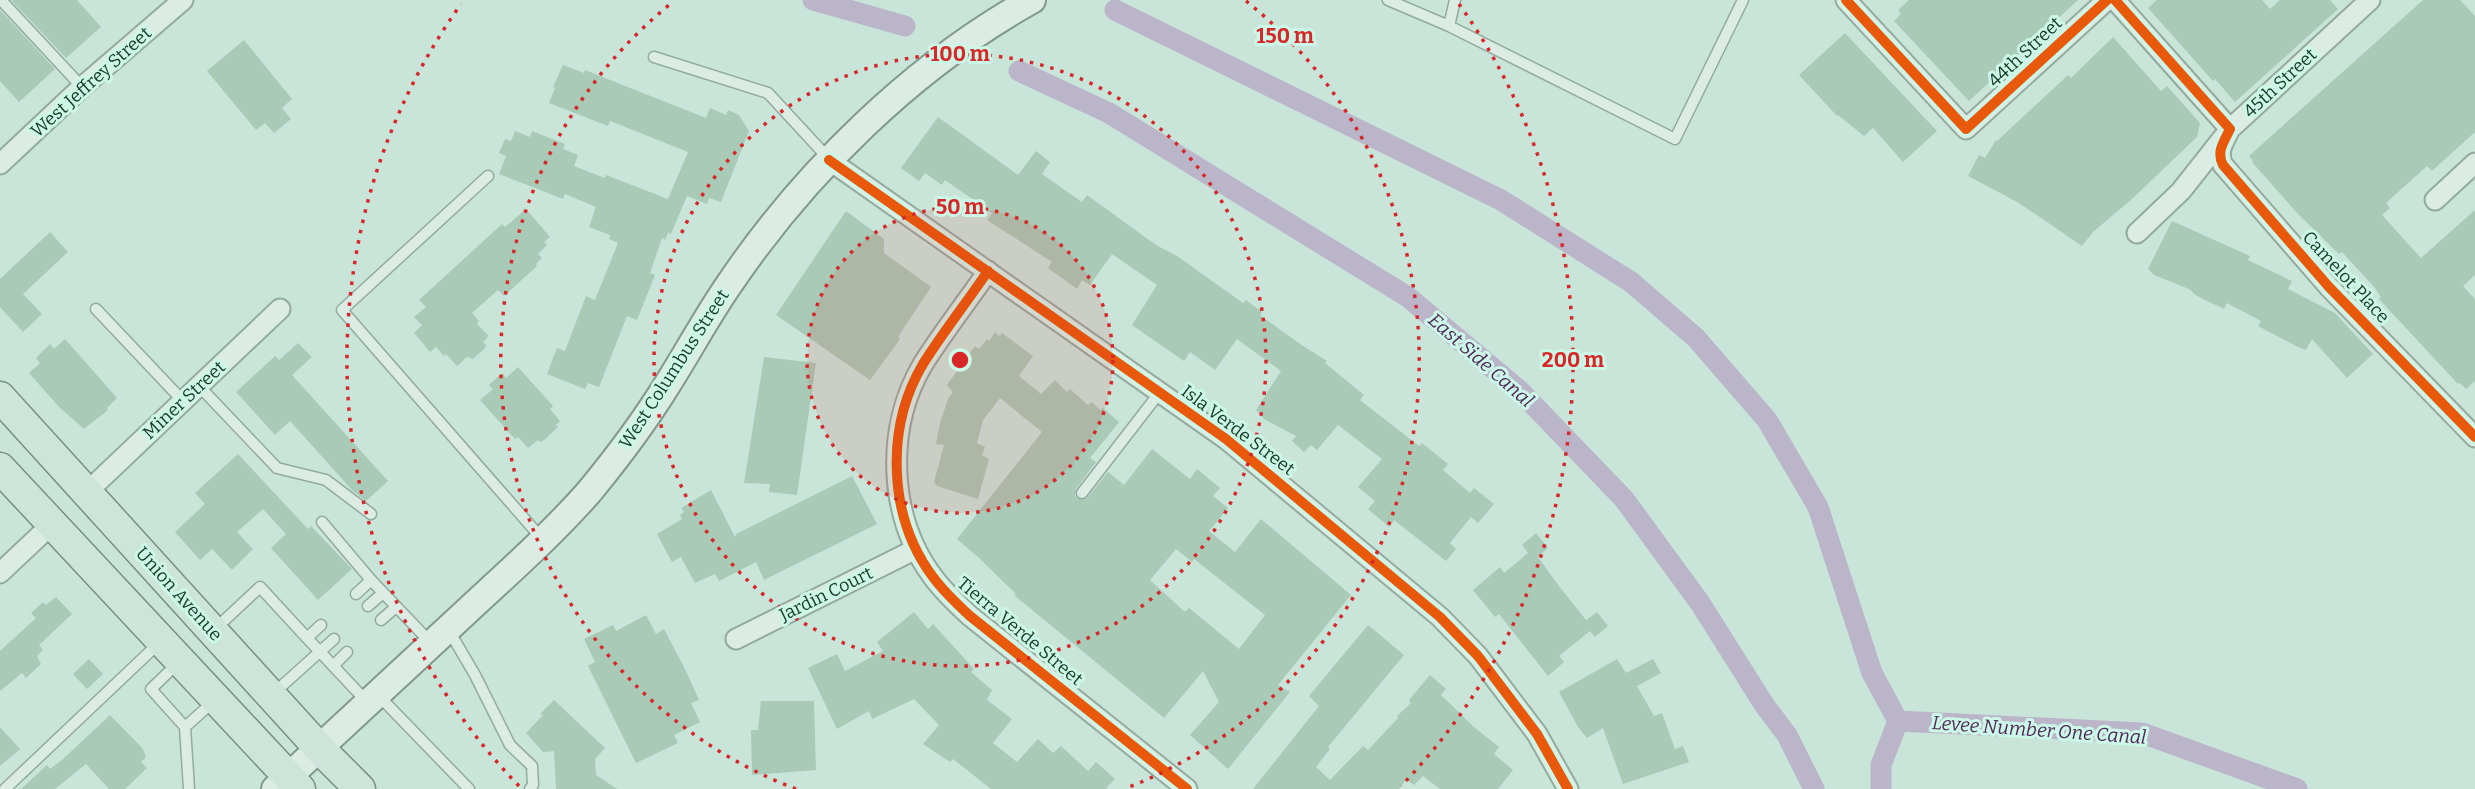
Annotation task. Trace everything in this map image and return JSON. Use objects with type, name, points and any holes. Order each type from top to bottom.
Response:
[{"type":"main road","name":"West Columbus Street","points":[[288,785],[319,748],[543,540],[588,493],[629,442],[666,388],[727,286],[765,234],[830,160],[872,118],[922,76],[970,40],[1032,0]]},
{"type":"main road","name":"Union Avenue","points":[[0,397],[319,748],[358,786]]},
{"type":"main road","points":[[0,468],[216,700],[288,785]]},
{"type":"street","name":"West Jeffrey Street","points":[[0,164],[82,87],[183,0]]},
{"type":"street","name":"44th Street","points":[[1857,4],[1966,129],[2106,0]]},
{"type":"street","points":[[2115,0],[2230,129]]},
{"type":"street","name":"45th Street","points":[[2137,233],[2181,191],[2230,129],[2370,0]]},
{"type":"street","name":"Camelot Place","points":[[2230,129],[2220,148],[2219,157],[2223,165],[2329,287],[2475,437]]},
{"type":"street","name":"Isla Verde Street","points":[[830,160],[1160,392],[1259,466],[1440,617],[1478,656],[1537,734],[1568,789]]},
{"type":"street","points":[[2435,200],[2475,163]]},
{"type":"street","name":"Tierra Verde Street","points":[[988,271],[923,365],[908,396],[900,425],[897,483],[903,514],[916,550],[932,576],[970,616],[1187,789]]},
{"type":"street","name":"Miner Street","points":[[87,492],[280,309]]},
{"type":"street","points":[[0,573],[52,524]]},
{"type":"street","name":"Jardin Court","points":[[736,639],[916,550]]},
{"type":"lane","points":[[1,0],[82,87]]},
{"type":"lane","points":[[1388,0],[1448,26],[1675,139],[1743,0]]},
{"type":"lane","points":[[1448,26],[1455,0]]},
{"type":"lane","points":[[653,57],[768,93],[830,160]]},
{"type":"lane","points":[[488,176],[342,310],[543,540]]},
{"type":"lane","points":[[96,309],[183,401]]},
{"type":"lane","points":[[199,386],[277,468],[326,480],[371,514]]},
{"type":"lane","points":[[1082,493],[1160,392]]},
{"type":"lane","points":[[322,522],[396,607],[439,636],[475,675],[510,745],[532,766],[533,785],[530,789]]},
{"type":"lane","points":[[356,594],[371,580]]},
{"type":"lane","points":[[213,631],[260,587],[333,666],[373,698],[469,789]]},
{"type":"lane","points":[[368,606],[383,593]]},
{"type":"lane","points":[[381,620],[396,607]]},
{"type":"lane","points":[[307,638],[321,625]]},
{"type":"lane","points":[[272,695],[334,639]]},
{"type":"lane","points":[[170,651],[151,689],[185,727],[188,789]]},
{"type":"lane","points":[[5,789],[170,651]]},
{"type":"lane","points":[[333,666],[347,652]]},
{"type":"lane","points":[[185,727],[216,700]]},
{"type":"building","points":[[11,0],[77,0],[101,27],[66,58]]},
{"type":"building","points":[[1909,0],[2078,0],[1969,101],[1894,21],[1901,14],[1898,10]]},
{"type":"building","points":[[2157,0],[2262,0],[2270,9],[2280,0],[2330,0],[2338,9],[2235,102],[2148,8]]},
{"type":"building","points":[[2423,0],[2460,0],[2475,16],[2475,132],[2432,171],[2427,166],[2386,203],[2390,208],[2382,215],[2421,258],[2475,210],[2475,275],[2463,286],[2475,299],[2475,381],[2466,389],[2458,384],[2379,299],[2381,297],[2375,288],[2342,252],[2339,254],[2298,214],[2249,156]]},
{"type":"building","points":[[0,10],[55,69],[19,102],[0,81]]},
{"type":"building","points":[[1845,33],[1937,131],[1903,162],[1873,128],[1864,136],[1837,116],[1799,75]]},
{"type":"building","points":[[2113,37],[2161,91],[2167,86],[2200,123],[2197,137],[2093,232],[2082,246],[2019,203],[1968,176],[1979,155],[1985,158],[1996,140],[2068,75],[2071,78]]},
{"type":"building","points":[[244,40],[292,99],[282,108],[291,119],[274,133],[265,123],[256,130],[207,71]]},
{"type":"building","points":[[563,65],[584,73],[585,70],[706,118],[710,108],[726,115],[728,110],[739,115],[749,131],[721,202],[709,198],[707,204],[687,196],[671,234],[668,233],[665,240],[662,238],[650,273],[655,275],[637,320],[627,316],[599,387],[588,383],[585,389],[547,374],[557,348],[565,351],[586,296],[595,300],[618,243],[609,239],[610,235],[589,227],[596,207],[565,194],[563,199],[499,174],[506,156],[499,153],[505,139],[511,141],[515,131],[530,137],[532,131],[565,144],[563,149],[578,155],[574,166],[605,178],[606,175],[668,199],[688,152],[610,121],[608,126],[549,103]]},
{"type":"building","points":[[938,117],[1018,175],[1036,151],[1050,162],[1042,174],[1082,202],[1087,195],[1243,303],[1246,300],[1262,312],[1260,315],[1327,361],[1325,363],[1364,395],[1360,400],[1419,446],[1422,443],[1448,464],[1443,470],[1470,493],[1474,488],[1494,504],[1478,523],[1471,517],[1450,543],[1456,549],[1446,561],[1394,520],[1389,527],[1368,509],[1375,501],[1358,487],[1382,459],[1338,425],[1317,450],[1311,445],[1304,452],[1292,441],[1296,436],[1264,419],[1256,410],[1281,371],[1237,339],[1215,370],[1190,352],[1184,361],[1132,325],[1157,285],[1112,254],[1090,285],[1082,280],[1077,289],[1048,268],[1052,262],[987,220],[992,213],[945,180],[942,185],[925,173],[919,181],[901,168]]},
{"type":"building","points":[[526,209],[550,237],[544,242],[547,245],[538,254],[542,258],[537,266],[504,296],[498,290],[472,313],[479,321],[477,324],[489,336],[483,342],[485,348],[473,359],[467,357],[457,366],[436,347],[430,352],[414,333],[422,325],[414,317],[426,307],[419,300],[502,224],[505,227]]},
{"type":"building","points":[[846,211],[884,239],[884,253],[931,287],[898,337],[900,339],[870,380],[776,315]]},
{"type":"building","points":[[2172,221],[2250,256],[2248,260],[2292,281],[2288,289],[2335,313],[2373,354],[2347,378],[2312,339],[2306,350],[2298,347],[2258,326],[2261,321],[2227,303],[2224,309],[2197,296],[2189,289],[2154,275],[2148,269]]},
{"type":"building","points":[[50,232],[68,252],[23,294],[42,314],[23,332],[0,307],[0,279]]},
{"type":"building","points":[[995,332],[999,336],[1002,333],[1033,356],[1019,376],[1041,394],[1055,380],[1067,392],[1070,389],[1088,405],[1092,402],[1100,410],[1103,408],[1119,422],[1090,458],[1096,462],[1076,489],[1075,495],[1078,499],[1087,498],[1108,472],[1124,485],[1152,449],[1190,479],[1197,469],[1220,488],[1213,496],[1228,508],[1209,531],[1235,552],[1261,519],[1351,595],[1278,685],[1290,692],[1228,769],[1190,735],[1219,702],[1203,671],[1164,718],[1014,595],[1016,594],[957,539],[1042,432],[1000,398],[983,420],[977,443],[985,447],[982,455],[989,459],[978,499],[937,486],[934,482],[944,445],[936,444],[940,423],[953,392],[947,385],[975,346],[979,349],[987,339],[989,341]],"holes":[[[1176,549],[1192,562],[1194,559],[1265,615],[1239,649],[1189,608],[1185,612],[1150,580]]]},
{"type":"building","points":[[65,339],[117,398],[108,410],[84,429],[59,407],[29,373],[40,363],[36,358],[50,344],[54,349]]},
{"type":"building","points":[[298,343],[312,357],[292,375],[388,481],[366,501],[352,490],[290,421],[275,435],[236,392],[275,356],[279,360]]},
{"type":"building","points":[[764,357],[816,363],[797,495],[769,492],[770,484],[744,483]]},
{"type":"building","points":[[518,367],[553,406],[550,409],[560,421],[556,425],[558,427],[544,440],[538,440],[528,448],[518,437],[515,439],[480,400],[493,389],[489,385],[502,373],[506,378]]},
{"type":"building","points":[[238,454],[308,529],[311,526],[352,569],[318,600],[271,548],[286,534],[263,509],[237,532],[253,549],[232,570],[212,549],[200,560],[175,532],[205,504],[195,493]]},
{"type":"building","points":[[852,476],[877,524],[764,580],[756,562],[719,581],[715,574],[695,583],[681,557],[672,562],[657,534],[682,519],[680,515],[684,512],[681,508],[711,490],[735,537],[736,534]]},
{"type":"building","points":[[1536,533],[1548,548],[1538,557],[1559,586],[1586,620],[1597,612],[1608,626],[1595,637],[1590,631],[1559,656],[1564,662],[1548,676],[1499,614],[1495,617],[1473,590],[1500,567],[1504,573],[1528,553],[1522,545]]},
{"type":"building","points":[[56,597],[72,614],[39,645],[43,650],[37,656],[41,664],[26,678],[22,673],[0,691],[0,651],[36,618],[31,613],[43,602],[46,605]]},
{"type":"building","points":[[914,612],[928,629],[933,624],[974,669],[971,672],[992,690],[987,700],[1012,719],[993,743],[1017,762],[1038,739],[1053,753],[1061,746],[1088,771],[1096,762],[1115,779],[1106,788],[1108,789],[991,789],[953,759],[950,762],[923,744],[939,725],[914,699],[872,719],[869,711],[837,729],[808,668],[837,654],[845,671],[883,651],[877,642]]},
{"type":"building","points":[[646,615],[656,634],[664,629],[685,669],[699,700],[691,703],[700,722],[674,735],[678,743],[636,763],[588,666],[595,662],[584,639],[613,625],[616,631]]},
{"type":"building","points":[[1368,625],[1404,655],[1328,747],[1330,749],[1316,767],[1330,780],[1363,746],[1368,750],[1411,703],[1409,700],[1430,675],[1446,689],[1441,695],[1499,747],[1494,754],[1513,770],[1498,789],[1440,789],[1423,776],[1414,785],[1406,780],[1399,789],[1253,789],[1319,706],[1309,696]]},
{"type":"building","points":[[89,659],[103,674],[87,689],[73,674]]},
{"type":"building","points":[[1617,659],[1626,673],[1653,659],[1661,673],[1637,686],[1654,716],[1662,713],[1675,749],[1683,746],[1689,762],[1623,784],[1603,728],[1587,738],[1578,727],[1559,692]]},
{"type":"building","points":[[554,700],[605,748],[595,759],[596,775],[617,789],[556,789],[554,751],[543,752],[526,733]]},
{"type":"building","points":[[761,701],[814,701],[816,770],[752,775],[751,730],[758,730]]},
{"type":"building","points":[[110,715],[143,749],[146,757],[141,762],[147,768],[125,789],[109,789],[86,764],[55,789],[21,789],[47,765],[50,769],[62,760]]},
{"type":"building","points":[[0,727],[20,749],[0,766]]},
{"type":"waterway","name":"East Side Canal","points":[[813,0],[905,26]]},
{"type":"waterway","points":[[1115,10],[1501,200],[1631,282],[1696,338],[1767,420],[1818,507],[1872,673],[1898,721]]},
{"type":"waterway","name":"East Side Canal","points":[[1019,71],[1109,113],[1408,297],[1520,391],[1624,499],[1700,603],[1765,706],[1787,735],[1814,789]]},
{"type":"waterway","name":"Levee Number One Canal","points":[[1898,721],[2142,733],[2297,789]]},
{"type":"waterway","points":[[1881,789],[1881,765],[1898,721]]},
{"type":"cycle path","points":[[1846,0],[1966,129],[2107,0]]},
{"type":"cycle path","points":[[2115,0],[2230,129],[2221,151],[2223,165],[2329,287],[2475,437]]},
{"type":"cycle path","points":[[829,160],[1226,439],[1440,617],[1478,656],[1537,734],[1568,789]]},
{"type":"cycle path","points":[[988,271],[923,364],[902,416],[897,472],[907,527],[918,553],[933,577],[965,611],[1187,789]]}]
